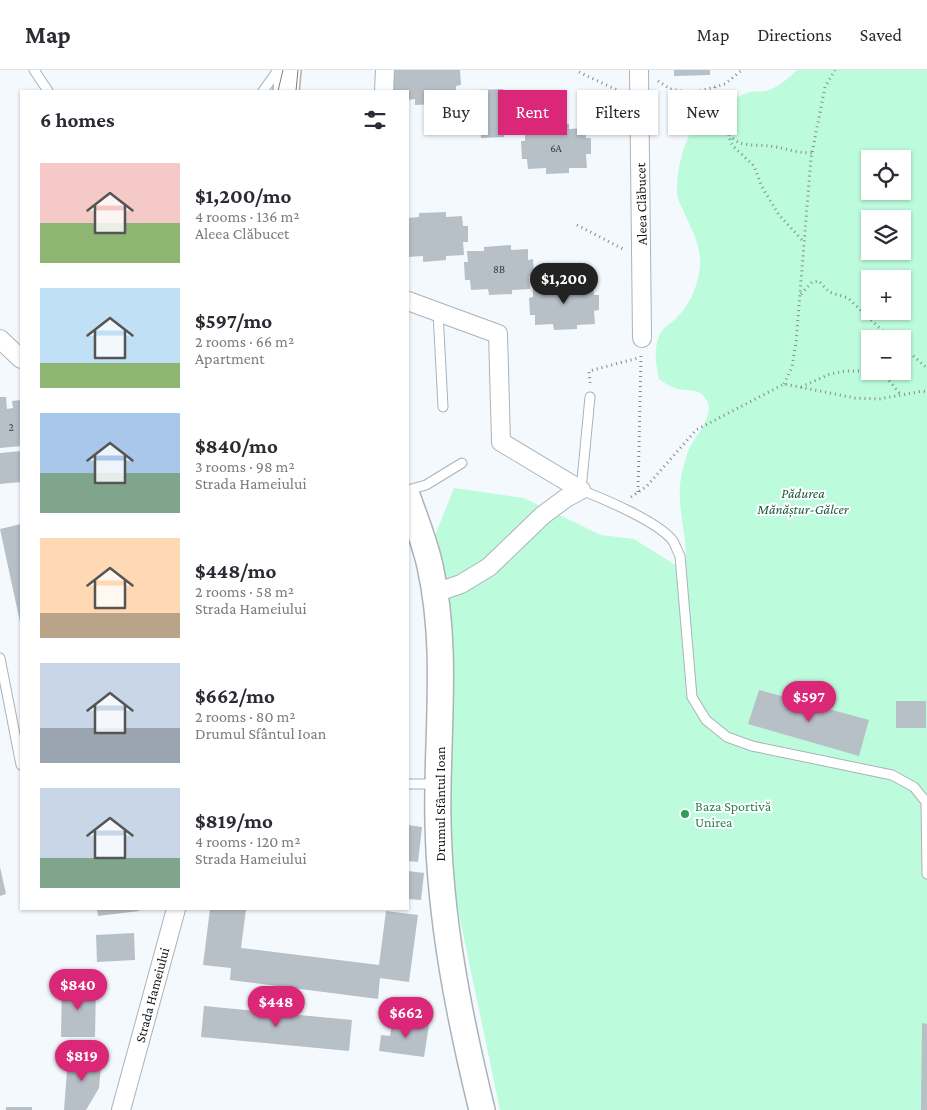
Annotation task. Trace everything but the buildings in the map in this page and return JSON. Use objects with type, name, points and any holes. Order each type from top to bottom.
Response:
[{"type":"main road","points":[[286,90],[288,70]]},
{"type":"main road","name":"Drumul Sfântul Ioan","points":[[409,501],[431,568],[439,620],[438,821],[440,882],[457,1000],[482,1110]]},
{"type":"street","points":[[384,90],[385,70]]},
{"type":"street","name":"Aleea Clăbucet","points":[[639,70],[640,90]]},
{"type":"street","name":"Aleea Clăbucet","points":[[640,135],[642,338]]},
{"type":"street","points":[[409,301],[498,334],[501,442],[581,490]]},
{"type":"street","points":[[0,339],[20,358]]},
{"type":"street","points":[[434,593],[461,584],[489,567],[543,515],[566,498],[581,490]]},
{"type":"street","name":"Strada Hameiului","points":[[121,1110],[176,910]]},
{"type":"lane","points":[[34,70],[47,90]]},
{"type":"lane","points":[[264,90],[278,70]]},
{"type":"lane","points":[[438,312],[443,407]]},
{"type":"lane","points":[[590,397],[581,490],[618,505],[660,530],[672,541],[680,556],[692,697],[706,720],[727,737],[752,746],[892,775],[914,786],[926,802],[927,874]]},
{"type":"lane","points":[[409,490],[426,485],[462,463]]},
{"type":"lane","points":[[0,658],[20,759]]},
{"type":"lane","points":[[409,784],[439,784]]},
{"type":"path","points":[[655,79],[670,89],[693,93],[725,84],[742,70]]},
{"type":"path","points":[[618,505],[647,486],[696,430],[784,384],[792,367],[796,343],[812,154],[826,87],[835,70]]},
{"type":"path","points":[[579,72],[618,90]]},
{"type":"path","points":[[729,135],[732,144],[754,166],[762,187],[779,215],[804,242]]},
{"type":"path","points":[[730,135],[738,142],[812,154]]},
{"type":"path","points":[[577,225],[642,258]]},
{"type":"path","points":[[800,295],[812,282],[819,281],[829,292],[848,298],[882,330]]},
{"type":"path","points":[[638,492],[642,338]]},
{"type":"path","points":[[911,354],[927,368]]},
{"type":"path","points":[[590,397],[589,371],[641,357]]},
{"type":"path","points":[[799,387],[830,374],[861,372]]},
{"type":"path","points":[[889,380],[900,394]]},
{"type":"path","points":[[784,384],[855,398],[879,399],[900,394],[927,392]]},
{"type":"green space","name":"Baza Sportivă Unirea","points":[[797,70],[927,70],[927,1110],[500,1110],[456,900],[431,727],[430,548],[454,488],[524,498],[601,535],[634,539],[685,571],[685,543],[680,504],[681,477],[690,447],[706,420],[709,408],[705,397],[701,394],[692,390],[677,389],[659,379],[656,356],[656,345],[660,334],[683,311],[689,302],[700,270],[696,239],[678,199],[677,181],[681,159],[690,135],[737,135],[737,98],[750,92],[770,90]]},
{"type":"tram line","points":[[278,90],[283,70]]},
{"type":"tram line","points":[[296,90],[298,70]]},
{"type":"place","name":"Baza Sportivă Unirea","points":[[685,814]]},
{"type":"park label","name":"Pădurea Mănăștur-Gălcer","points":[[803,502]]}]
